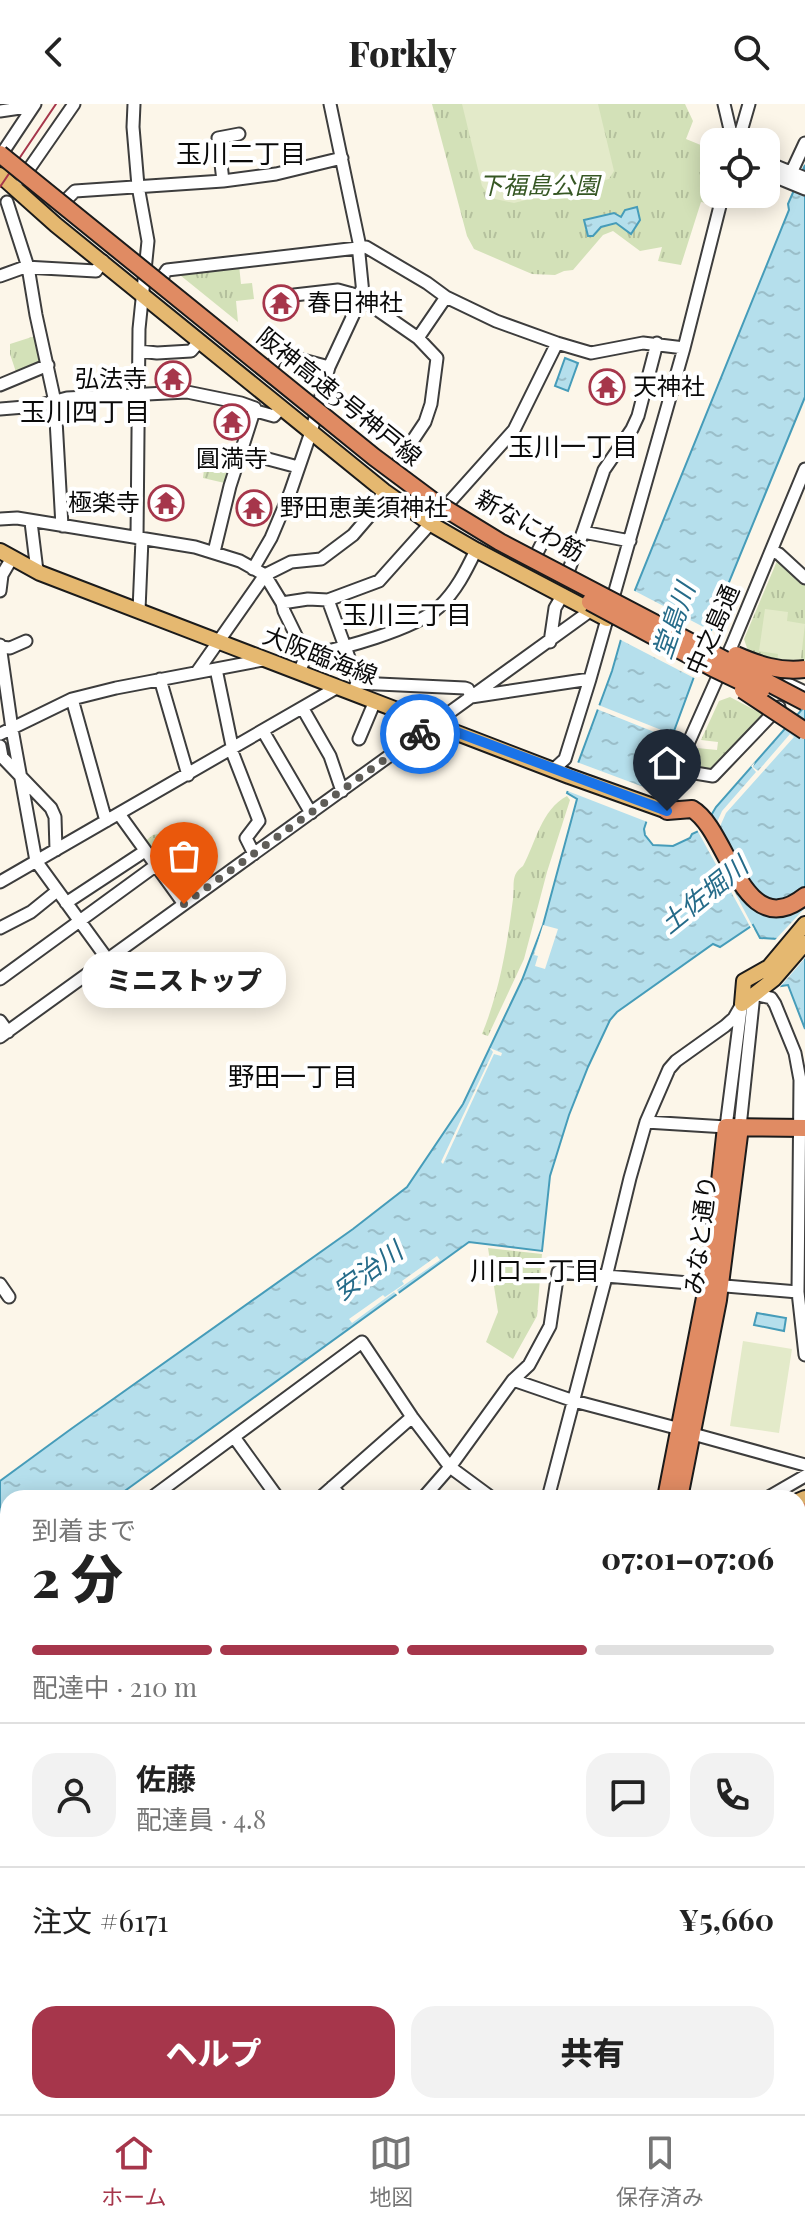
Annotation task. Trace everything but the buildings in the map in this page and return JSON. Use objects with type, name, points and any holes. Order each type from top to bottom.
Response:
[{"type":"highway","name":"阪神高速3号神戸線","points":[[2,149],[403,479],[500,542],[624,603],[802,699]]},
{"type":"highway","name":"阪神高速3号神戸線","points":[[0,167],[417,502],[493,550],[711,671],[802,699]]},
{"type":"highway","points":[[624,603],[757,664],[784,670],[805,669]]},
{"type":"highway","points":[[711,671],[805,731]]},
{"type":"highway","points":[[662,810],[692,809],[705,818],[741,884],[753,898],[774,908],[789,906],[805,896]]},
{"type":"highway","points":[[733,1127],[803,1128]]},
{"type":"highway","name":"みなと通り","points":[[680,1490],[713,1285],[733,1127]]},
{"type":"highway","name":"みなと通り","points":[[669,1490],[687,1432]]},
{"type":"main road","name":"新なにわ筋","points":[[2,149],[446,505],[624,603]]},
{"type":"main road","name":"新なにわ筋","points":[[0,175],[56,225],[384,491],[431,524],[476,550],[612,622]]},
{"type":"main road","name":"大阪臨海線","points":[[4,552],[37,571],[338,687],[355,688],[375,701],[662,810]]},
{"type":"main road","points":[[749,978],[769,967],[805,924]]},
{"type":"main road","points":[[742,1004],[778,974],[805,943]]},
{"type":"main road","name":"みなと通り","points":[[749,978],[754,994]]},
{"type":"main road","name":"みなと通り","points":[[742,1004],[749,978]]},
{"type":"street","points":[[0,214],[74,104]]},
{"type":"street","points":[[134,104],[138,186],[148,241],[139,329],[139,610]]},
{"type":"street","points":[[253,569],[271,538],[290,493],[329,367],[363,294],[360,247],[330,104]]},
{"type":"street","points":[[724,104],[733,128]]},
{"type":"street","points":[[731,104],[735,128]]},
{"type":"street","points":[[741,128],[749,104]]},
{"type":"street","points":[[0,111],[29,107]]},
{"type":"street","points":[[2,149],[29,107]]},
{"type":"street","points":[[223,181],[218,138],[239,134]]},
{"type":"street","points":[[780,170],[799,180],[805,143]]},
{"type":"street","points":[[67,199],[75,191],[223,181],[276,174],[342,158]]},
{"type":"street","points":[[7,202],[28,267],[55,402],[62,526]]},
{"type":"street","points":[[554,769],[565,759],[590,679],[612,622],[624,603],[630,541],[719,208]]},
{"type":"street","points":[[163,276],[167,270],[366,247],[446,297],[496,321],[557,343],[591,353],[643,343],[684,348]]},
{"type":"street","points":[[0,276],[28,267],[96,271],[103,261]]},
{"type":"street","points":[[294,295],[338,290],[361,297],[418,338],[437,358],[431,404],[425,422],[395,467]]},
{"type":"street","points":[[418,338],[446,297]]},
{"type":"street","points":[[139,351],[191,351],[199,342]]},
{"type":"street","points":[[282,603],[328,600],[379,581],[514,430],[557,343]]},
{"type":"street","points":[[568,572],[604,470],[638,416],[657,343]]},
{"type":"street","points":[[271,367],[278,356],[329,367]]},
{"type":"street","points":[[0,385],[48,365]]},
{"type":"street","points":[[0,409],[37,406],[67,398],[187,392],[241,403],[274,416],[281,408]]},
{"type":"street","points":[[214,552],[230,486],[256,409]]},
{"type":"street","points":[[242,452],[298,467]]},
{"type":"street","name":"中之島通","points":[[662,810],[711,671],[728,654],[805,469]]},
{"type":"street","points":[[197,672],[265,575],[291,562],[321,559],[353,535],[371,514],[384,491]]},
{"type":"street","points":[[0,519],[17,518],[139,538],[214,552],[242,562],[265,575],[282,603],[306,656],[299,672]]},
{"type":"street","points":[[31,522],[37,571]]},
{"type":"street","points":[[583,532],[630,541]]},
{"type":"street","points":[[536,555],[543,541]]},
{"type":"street","points":[[306,656],[346,647],[404,626],[438,608],[462,579],[476,550]]},
{"type":"street","points":[[772,551],[805,578]]},
{"type":"street","points":[[0,591],[4,552]]},
{"type":"street","points":[[550,642],[555,608],[562,596]]},
{"type":"street","points":[[328,600],[346,647],[355,688],[465,688],[471,697]]},
{"type":"street","name":"新なにわ筋","points":[[624,603],[728,654],[802,699]]},
{"type":"street","points":[[0,1021],[4,1034],[590,611]]},
{"type":"street","name":"新なにわ筋","points":[[612,622],[779,707],[802,699]]},
{"type":"street","points":[[26,641],[10,648],[0,646],[36,861],[108,960]]},
{"type":"street","points":[[0,734],[72,699],[266,659]]},
{"type":"street","points":[[216,669],[231,749],[259,821],[246,838],[254,854]]},
{"type":"street","points":[[160,679],[188,775]]},
{"type":"street","points":[[471,697],[590,679]]},
{"type":"street","points":[[0,882],[338,687]]},
{"type":"street","points":[[72,699],[106,821]]},
{"type":"street","name":"新なにわ筋","points":[[802,699],[805,721]]},
{"type":"street","points":[[359,739],[375,701]]},
{"type":"street","points":[[677,770],[713,776],[779,707]]},
{"type":"street","points":[[303,709],[330,756],[342,791]]},
{"type":"street","points":[[263,731],[311,813]]},
{"type":"street","points":[[0,746],[2,757],[51,808],[55,817],[56,850]]},
{"type":"street","points":[[119,814],[184,904]]},
{"type":"street","points":[[66,903],[145,851]]},
{"type":"street","points":[[0,979],[155,866]]},
{"type":"street","points":[[0,928],[31,912],[57,891]]},
{"type":"street","points":[[754,994],[771,998],[795,1053],[800,1080],[803,1128],[798,1292],[805,1355]]},
{"type":"street","name":"みなと通り","points":[[733,1127],[754,994]]},
{"type":"street","points":[[550,1490],[646,1122],[669,1069],[734,1018],[742,1004]]},
{"type":"street","name":"みなと通り","points":[[733,1127],[742,1004]]},
{"type":"street","points":[[646,1122],[733,1127]]},
{"type":"street","points":[[430,1490],[513,1380],[529,1365],[550,1326],[558,1272],[798,1292]]},
{"type":"street","points":[[0,1284],[9,1297],[0,1297]]},
{"type":"street","points":[[162,1490],[362,1342],[450,1467],[479,1490]]},
{"type":"street","points":[[513,1380],[574,1401],[805,1465]]},
{"type":"street","points":[[329,1490],[412,1417]]},
{"type":"street","points":[[234,1437],[272,1490]]},
{"type":"street","points":[[781,1490],[805,1476]]},
{"type":"street","points":[[332,1487],[335,1490]]},
{"type":"green space","name":"下福島公園","points":[[432,104],[685,104],[693,121],[686,139],[700,145],[700,205],[681,265],[658,261],[662,247],[640,251],[613,231],[603,235],[573,270],[555,275],[532,274],[474,249],[467,236]]},
{"type":"green space","points":[[462,104],[598,104],[614,171],[609,179],[514,203],[495,199],[482,186]]},
{"type":"green space","points":[[239,265],[241,284],[252,283],[254,299],[236,301],[238,322],[175,271]]},
{"type":"green space","points":[[38,335],[44,363],[19,374],[10,354],[10,344]]},
{"type":"green space","points":[[205,461],[234,467],[229,484],[203,478]]},
{"type":"green space","points":[[777,561],[805,585],[803,678],[748,651],[744,639]]},
{"type":"green space","points":[[765,609],[788,612],[787,621],[805,624],[800,666],[777,663],[778,654],[759,651]]},
{"type":"green space","points":[[730,697],[766,716],[712,773],[693,767],[691,762],[697,748],[717,750],[718,742],[701,740],[719,701]]},
{"type":"green space","points":[[567,796],[570,800],[524,959],[488,1036],[482,1034],[502,968],[515,877],[545,818]]},
{"type":"green space","points":[[163,833],[193,841],[208,876],[182,894],[144,842],[153,835]]},
{"type":"green space","points":[[488,1248],[542,1254],[537,1316],[513,1359],[486,1342],[498,1312]]},
{"type":"green space","points":[[743,1341],[792,1349],[779,1433],[730,1426]]},
{"type":"water","points":[[805,165],[805,397],[711,626],[674,731],[671,730],[655,773],[654,785],[658,786],[644,829],[653,845],[673,846],[703,829],[716,807],[805,706],[805,1029],[788,985],[781,986],[777,939],[760,938],[753,925],[720,947],[713,944],[610,1020],[569,1115],[550,1176],[542,1251],[469,1242],[126,1490],[0,1490],[0,1481],[353,1229],[407,1187],[463,1104],[522,980],[543,925],[577,799],[567,793],[612,671],[635,590],[789,210],[788,204]]},
{"type":"water","points":[[637,207],[640,220],[631,234],[616,223],[601,227],[593,236],[588,236],[584,220],[614,213],[621,217],[625,210]]},
{"type":"water","points":[[565,358],[578,363],[568,391],[555,386]]},
{"type":"water","points":[[757,1313],[786,1318],[784,1331],[754,1325]]},
{"type":"pier","points":[[631,589],[715,633],[698,680],[617,638]]},
{"type":"pier","points":[[596,704],[674,735],[672,739],[594,708]]},
{"type":"pier","points":[[790,734],[794,737],[726,813],[718,831],[714,829],[722,811],[756,772],[751,766],[755,762],[753,767],[758,771]]},
{"type":"pier","points":[[574,761],[660,791],[650,825],[565,790]]},
{"type":"pier","points":[[700,826],[754,929],[696,828]]},
{"type":"pier","points":[[805,908],[805,958],[780,987],[775,940]]},
{"type":"pier","points":[[543,925],[558,929],[545,969],[535,966],[538,956],[534,955]]},
{"type":"pier","points":[[490,1048],[502,1053],[501,1056],[494,1054],[443,1164],[441,1162],[493,1052]]},
{"type":"pier","points":[[437,1256],[440,1260],[397,1290],[400,1295],[394,1292],[352,1323],[349,1319],[404,1284],[402,1281]]},
{"type":"railway","points":[[0,187],[56,104]]},
{"type":"way so far","points":[[184,904],[420,734]]},
{"type":"place","name":"春日神社","points":[[281,303]]},
{"type":"place","name":"弘法寺","points":[[173,379]]},
{"type":"place","name":"天神社","points":[[607,387]]},
{"type":"place","name":"圓満寺","points":[[232,422]]},
{"type":"place","name":"極楽寺","points":[[166,503]]},
{"type":"place","name":"野田恵美須神社","points":[[254,508]]},
{"type":"place","name":"ミニストップ","points":[[184,904]]},
{"type":"district","name":"玉川二丁目","points":[[241,154]]},
{"type":"district","name":"玉川四丁目","points":[[85,412]]},
{"type":"district","name":"玉川一丁目","points":[[573,447]]},
{"type":"district","name":"玉川三丁目","points":[[407,615]]},
{"type":"district","name":"野田一丁目","points":[[293,1077]]},
{"type":"district","name":"川口二丁目","points":[[535,1271]]},
{"type":"route","points":[[420,734],[435,724],[667,811]]},
{"type":"water label","name":"堂島川","points":[[674,621]]},
{"type":"water label","name":"土佐堀川","points":[[704,895]]},
{"type":"water label","name":"安治川","points":[[368,1271]]}]
